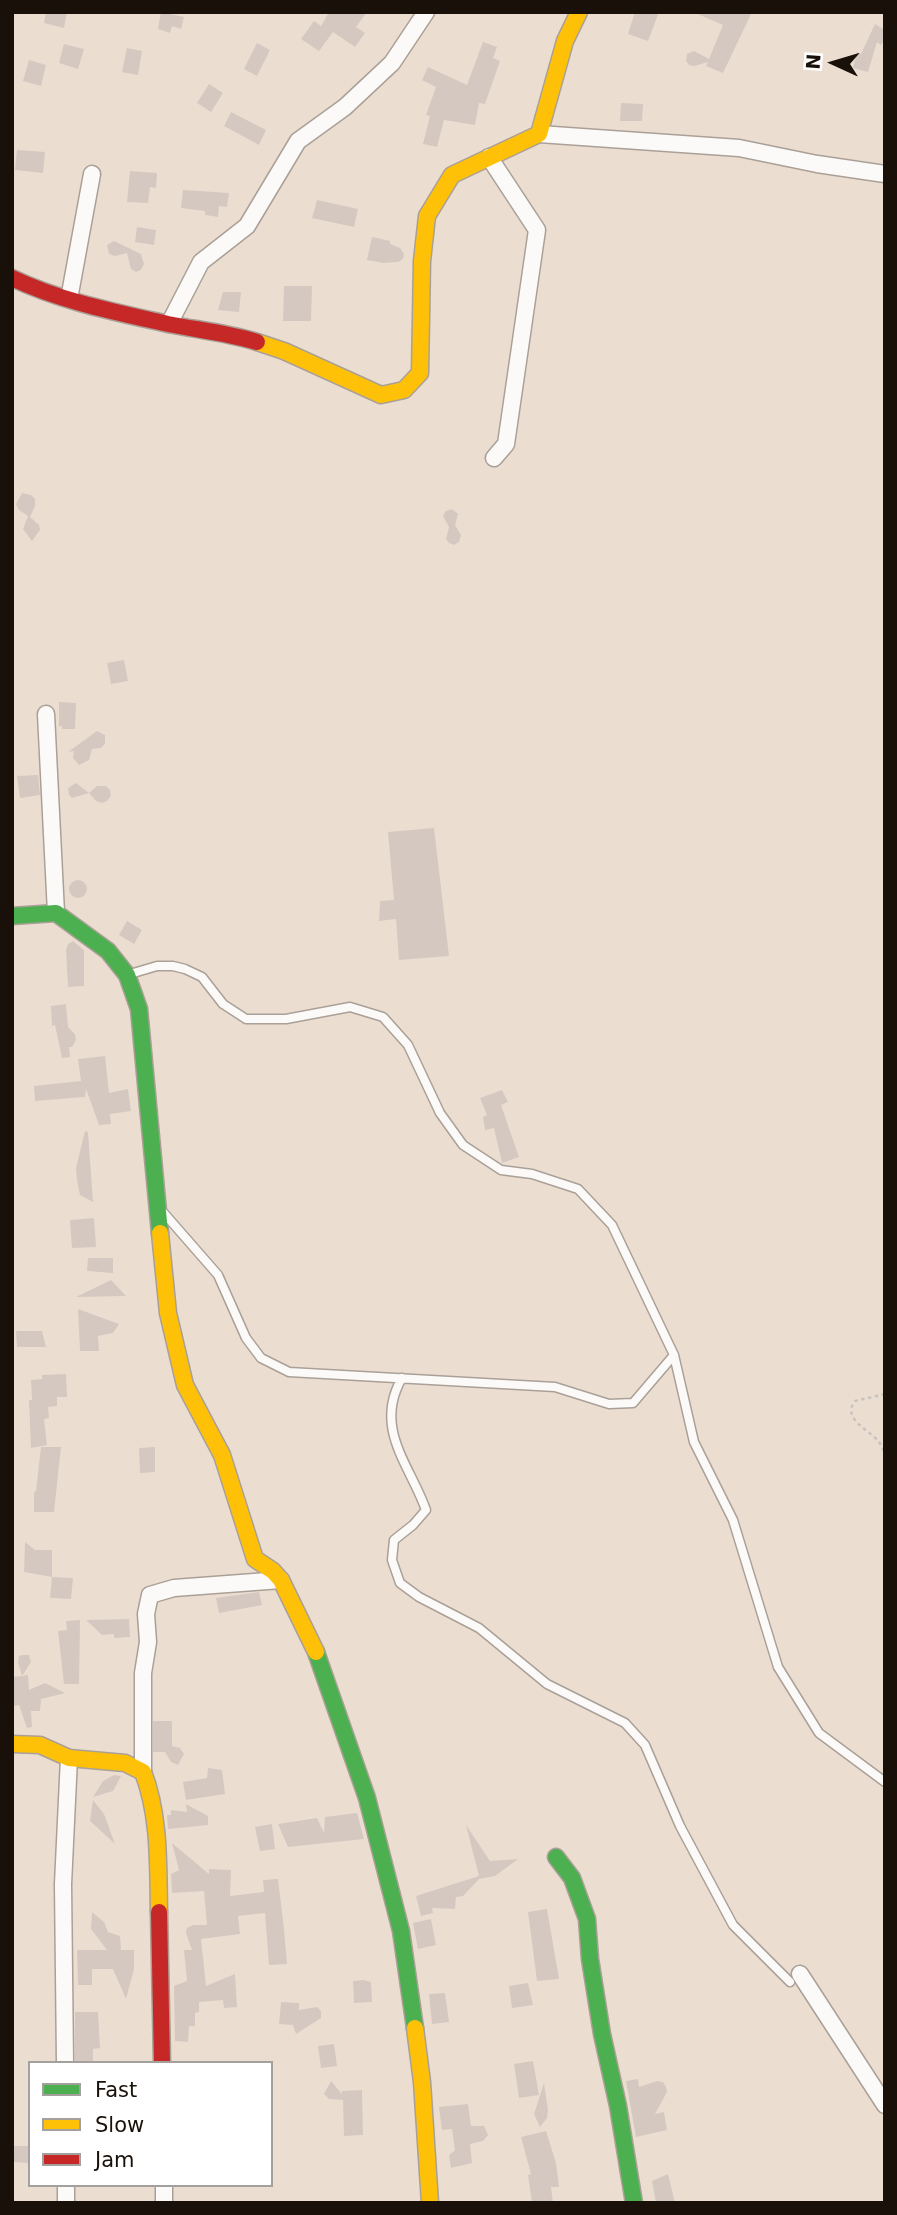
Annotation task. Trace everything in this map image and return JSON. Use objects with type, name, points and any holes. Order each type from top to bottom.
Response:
[{"type":"street","points":[[169,324],[201,262],[247,226],[298,141],[345,107],[392,63],[426,12]]},
{"type":"street","points":[[538,134],[565,41],[579,12]]},
{"type":"street","points":[[12,278],[42,292],[69,299],[169,324],[232,334],[284,351],[381,395],[404,390],[420,373],[422,261],[427,216],[452,175],[538,134],[739,148],[885,174]]},
{"type":"street","points":[[489,157],[537,229],[506,444],[494,458]]},
{"type":"street","points":[[69,299],[92,174]]},
{"type":"street","points":[[46,714],[56,913]]},
{"type":"street","points":[[12,916],[56,913],[108,951],[127,975],[138,1009],[168,1312],[185,1385],[222,1455],[255,1559],[281,1580],[312,1642],[368,1798],[401,1931],[422,2082],[430,2203]]},
{"type":"street","points":[[162,2061],[158,1855],[150,1793],[143,1772],[143,1673],[148,1642],[146,1614],[150,1595],[174,1588],[281,1580]]},
{"type":"street","points":[[12,1744],[40,1745],[69,1758],[125,1763],[143,1772]]},
{"type":"street","points":[[65,2061],[63,1884],[69,1758]]},
{"type":"street","points":[[555,1857],[572,1878],[587,1919],[590,1959],[602,2034],[618,2106],[634,2203]]},
{"type":"street","points":[[795,1978],[885,2105]]},
{"type":"lane","points":[[127,975],[157,967],[173,966],[185,969],[202,977],[223,1004],[246,1019],[286,1019],[350,1007],[383,1017],[408,1045],[440,1113],[463,1145],[501,1170],[532,1174],[578,1189],[612,1225],[674,1355],[694,1442],[733,1520],[778,1667],[819,1733],[885,1782]]},
{"type":"lane","points":[[159,1208],[218,1275],[246,1338],[261,1358],[289,1372],[555,1387],[609,1404],[633,1403],[674,1355]]},
{"type":"lane","points":[[402,1378],[390,1418],[397,1451],[426,1510],[414,1525],[394,1540],[391,1560],[400,1583],[419,1597],[480,1628],[547,1684],[625,1723],[645,1745],[680,1826],[733,1925],[795,1978]]},
{"type":"path","points":[[885,1394],[855,1401],[851,1410],[853,1419],[878,1441],[885,1453]]},
{"type":"building","points":[[46,12],[67,12],[64,28],[44,23]]},
{"type":"building","points":[[161,12],[184,17],[181,29],[172,26],[170,33],[158,29]]},
{"type":"building","points":[[329,12],[367,12],[356,27],[365,33],[355,47],[333,32],[319,51],[301,39],[314,21],[321,26]]},
{"type":"building","points":[[635,12],[659,12],[648,41],[628,34]]},
{"type":"building","points":[[693,12],[752,12],[723,73],[706,66],[708,62],[694,66],[686,61],[687,54],[694,51],[709,59],[723,25]]},
{"type":"building","points":[[875,24],[885,30],[885,38],[881,45],[877,42],[868,72],[853,68],[857,52],[861,54]]},
{"type":"building","points":[[483,42],[497,47],[493,58],[500,61],[485,104],[479,103],[475,125],[444,120],[437,147],[423,144],[430,116],[426,115],[436,87],[422,80],[428,67],[467,85]]},
{"type":"building","points":[[257,43],[270,50],[257,76],[244,69]]},
{"type":"building","points":[[64,44],[84,49],[78,69],[59,63]]},
{"type":"building","points":[[127,48],[142,51],[138,75],[122,72]]},
{"type":"building","points":[[29,60],[46,65],[41,86],[23,81]]},
{"type":"building","points":[[209,84],[223,93],[211,112],[197,103]]},
{"type":"building","points":[[621,103],[643,104],[642,121],[620,121]]},
{"type":"building","points":[[231,112],[266,130],[259,145],[224,126]]},
{"type":"building","points":[[17,150],[45,152],[43,173],[15,170]]},
{"type":"building","points":[[130,171],[157,173],[156,188],[150,187],[148,203],[127,202]]},
{"type":"building","points":[[183,190],[229,193],[227,207],[219,206],[218,217],[205,215],[205,211],[181,208]]},
{"type":"building","points":[[317,200],[358,209],[354,227],[312,218]]},
{"type":"building","points":[[137,227],[156,230],[154,245],[135,242]]},
{"type":"building","points":[[372,237],[390,241],[390,244],[400,248],[404,254],[403,259],[383,263],[367,260]]},
{"type":"building","points":[[114,241],[141,254],[144,264],[141,270],[136,272],[131,269],[127,253],[115,256],[109,254],[107,245]]},
{"type":"building","points":[[284,286],[312,286],[311,321],[283,321]]},
{"type":"building","points":[[223,292],[241,292],[239,312],[218,310]]},
{"type":"building","points":[[22,493],[35,499],[30,517],[39,525],[40,530],[32,541],[23,529],[28,516],[19,510],[16,504]]},
{"type":"building","points":[[452,509],[458,514],[455,525],[461,535],[459,542],[454,545],[446,539],[449,527],[443,516],[446,511]]},
{"type":"building","points":[[124,660],[128,681],[111,684],[107,663]]},
{"type":"building","points":[[59,702],[76,703],[75,729],[62,729],[62,726],[59,726]]},
{"type":"building","points":[[97,731],[105,735],[105,744],[101,748],[92,749],[89,760],[79,765],[73,758],[74,751],[68,752]]},
{"type":"building","points":[[38,775],[40,795],[20,798],[17,776]]},
{"type":"building","points":[[76,783],[89,793],[72,798],[68,788]]},
{"type":"building","points":[[97,786],[106,786],[111,796],[102,803],[89,793]]},
{"type":"building","points":[[434,828],[449,956],[399,960],[396,919],[379,921],[380,901],[394,900],[388,832]]},
{"type":"building","points":[[78,880],[84,883],[87,889],[84,895],[78,898],[72,895],[69,889],[72,883]]},
{"type":"building","points":[[127,921],[142,930],[134,944],[119,935]]},
{"type":"building","points":[[73,941],[84,950],[84,986],[68,987],[66,950],[68,944]]},
{"type":"building","points":[[66,1004],[68,1027],[75,1034],[76,1040],[72,1047],[69,1047],[70,1057],[62,1058],[55,1025],[52,1026],[51,1006]]},
{"type":"building","points":[[105,1056],[109,1093],[128,1089],[131,1111],[110,1114],[111,1124],[99,1125],[86,1089],[85,1097],[35,1101],[34,1086],[81,1081],[78,1059]]},
{"type":"building","points":[[502,1090],[508,1102],[501,1105],[519,1157],[502,1163],[494,1128],[485,1130],[483,1117],[487,1115],[480,1098]]},
{"type":"building","points":[[85,1131],[88,1132],[93,1202],[80,1195],[77,1180],[76,1168]]},
{"type":"building","points":[[94,1218],[96,1247],[72,1248],[70,1220]]},
{"type":"building","points":[[88,1258],[113,1258],[113,1273],[87,1271]]},
{"type":"building","points":[[111,1280],[126,1296],[76,1297]]},
{"type":"building","points":[[78,1309],[119,1324],[113,1333],[98,1336],[99,1351],[80,1351]]},
{"type":"building","points":[[16,1331],[42,1331],[46,1347],[17,1347]]},
{"type":"building","points":[[66,1374],[67,1397],[57,1397],[57,1406],[48,1407],[49,1418],[44,1419],[47,1445],[31,1448],[31,1380],[42,1379],[42,1375]]},
{"type":"building","points":[[41,1447],[61,1447],[54,1512],[34,1512],[34,1492]]},
{"type":"building","points":[[155,1447],[155,1472],[140,1473],[139,1448]]},
{"type":"building","points":[[25,1542],[35,1550],[52,1550],[52,1577],[24,1572]]},
{"type":"building","points":[[52,1577],[73,1578],[71,1599],[50,1598]]},
{"type":"building","points":[[259,1592],[262,1605],[219,1613],[216,1598]]},
{"type":"building","points":[[129,1619],[130,1637],[114,1638],[114,1634],[102,1635],[86,1620]]},
{"type":"building","points":[[80,1620],[79,1684],[64,1684],[58,1631],[67,1630],[66,1621]]},
{"type":"building","points":[[29,1655],[31,1662],[22,1676],[19,1656]]},
{"type":"building","points":[[28,1675],[29,1690],[45,1683],[65,1693],[41,1699],[40,1711],[31,1711],[32,1727],[27,1728],[19,1705],[12,1706],[12,1677]]},
{"type":"building","points":[[153,1721],[172,1721],[172,1746],[180,1748],[184,1754],[178,1765],[171,1762],[165,1752],[153,1752]]},
{"type":"building","points":[[208,1768],[222,1770],[225,1794],[186,1800],[183,1782],[207,1778]]},
{"type":"building","points":[[114,1775],[121,1776],[113,1791],[93,1797],[103,1781]]},
{"type":"building","points":[[93,1800],[104,1814],[115,1844],[90,1821]]},
{"type":"building","points":[[186,1804],[208,1816],[208,1825],[168,1829],[167,1815],[171,1815],[171,1810],[187,1812]]},
{"type":"building","points":[[357,1813],[364,1839],[288,1847],[278,1824],[317,1818],[324,1833],[325,1817]]},
{"type":"building","points":[[272,1824],[275,1849],[260,1851],[255,1827]]},
{"type":"building","points":[[466,1825],[490,1861],[518,1859],[495,1876],[479,1879],[463,1896],[456,1897],[455,1909],[432,1908],[433,1913],[421,1916],[416,1896],[479,1876]]},
{"type":"building","points":[[172,1843],[209,1874],[209,1869],[231,1870],[230,1896],[264,1892],[263,1880],[278,1879],[287,1964],[269,1965],[265,1913],[238,1916],[240,1934],[201,1939],[206,1986],[235,1974],[237,2007],[224,2008],[223,2000],[199,2002],[199,2012],[195,2013],[195,2026],[189,2026],[188,2042],[175,2041],[174,1986],[187,1981],[184,1950],[192,1950],[187,1928],[207,1925],[204,1891],[172,1893],[171,1874],[179,1870]]},
{"type":"building","points":[[547,1909],[559,1979],[537,1981],[528,1912]]},
{"type":"building","points":[[92,1912],[104,1922],[108,1932],[120,1936],[121,1950],[134,1950],[134,1969],[126,1999],[113,1969],[92,1969],[92,1985],[78,1985],[77,1950],[107,1950],[91,1929]]},
{"type":"building","points":[[431,1919],[436,1945],[418,1949],[413,1923]]},
{"type":"building","points":[[353,1981],[371,1982],[372,2002],[354,2003]]},
{"type":"building","points":[[528,1983],[533,2005],[512,2008],[509,1986]]},
{"type":"building","points":[[445,1993],[449,2022],[432,2024],[429,1994]]},
{"type":"building","points":[[281,2002],[299,2003],[299,2010],[317,2007],[321,2011],[321,2018],[296,2034],[293,2025],[279,2024]]},
{"type":"building","points":[[75,2012],[98,2012],[100,2048],[93,2049],[93,2061],[75,2061]]},
{"type":"building","points":[[334,2044],[337,2066],[321,2068],[318,2046]]},
{"type":"building","points":[[533,2061],[539,2095],[519,2098],[514,2064]]},
{"type":"building","points":[[638,2079],[639,2087],[657,2081],[663,2082],[666,2087],[667,2092],[655,2114],[664,2112],[667,2130],[636,2137],[626,2081]]},
{"type":"building","points":[[331,2081],[342,2094],[342,2091],[362,2090],[363,2135],[344,2136],[343,2100],[329,2099],[324,2094]]},
{"type":"building","points":[[544,2083],[548,2110],[547,2118],[540,2127],[534,2114]]},
{"type":"building","points":[[468,2104],[471,2126],[484,2126],[488,2135],[483,2141],[470,2144],[472,2163],[451,2168],[449,2155],[455,2150],[452,2129],[442,2130],[439,2107]]},
{"type":"building","points":[[546,2131],[556,2163],[559,2187],[551,2187],[553,2203],[532,2203],[528,2175],[531,2174],[521,2137]]},
{"type":"building","points":[[14,2146],[28,2146],[28,2163],[13,2162]]},
{"type":"building","points":[[668,2174],[675,2203],[656,2203],[652,2181]]},
{"type":"traffic: fast","points":[[12,916],[56,913],[108,951],[127,975],[139,1009],[160,1233]]},
{"type":"traffic: fast","points":[[316,1652],[367,1798],[401,1931],[415,2028]]},
{"type":"traffic: fast","points":[[556,1857],[572,1878],[587,1919],[590,1959],[602,2034],[618,2106],[634,2203]]},
{"type":"traffic: slow","points":[[257,342],[284,351],[381,395],[404,390],[420,373],[422,261],[427,216],[452,175],[539,134],[565,41],[579,12]]},
{"type":"traffic: slow","points":[[160,1233],[168,1313],[185,1385],[222,1455],[255,1559],[281,1580],[316,1652]]},
{"type":"traffic: slow","points":[[12,1744],[40,1745],[69,1758],[125,1763],[143,1772],[155,1823],[159,1912]]},
{"type":"traffic: slow","points":[[415,2028],[422,2082],[430,2203]]},
{"type":"traffic: jam","points":[[12,278],[88,305],[257,342]]},
{"type":"traffic: jam","points":[[159,1912],[162,2061]]}]
